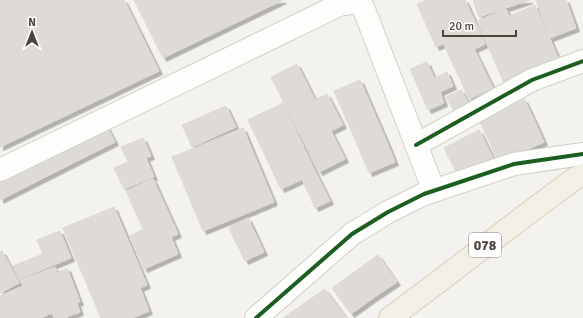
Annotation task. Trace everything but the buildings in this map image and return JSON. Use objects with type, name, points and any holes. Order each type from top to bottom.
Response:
[{"type":"main road","name":"078","points":[[390,318],[442,280],[515,222],[576,178],[583,175]]},
{"type":"street","points":[[0,170],[344,3],[358,2],[363,7],[434,191]]},
{"type":"street","points":[[416,145],[532,80],[583,61]]},
{"type":"street","points":[[256,318],[352,234],[388,212],[424,194],[514,164],[583,154]]},
{"type":"cycle path","points":[[416,145],[532,80],[583,61]]},
{"type":"cycle path","points":[[256,318],[352,234],[388,212],[424,194],[514,164],[583,154]]}]
